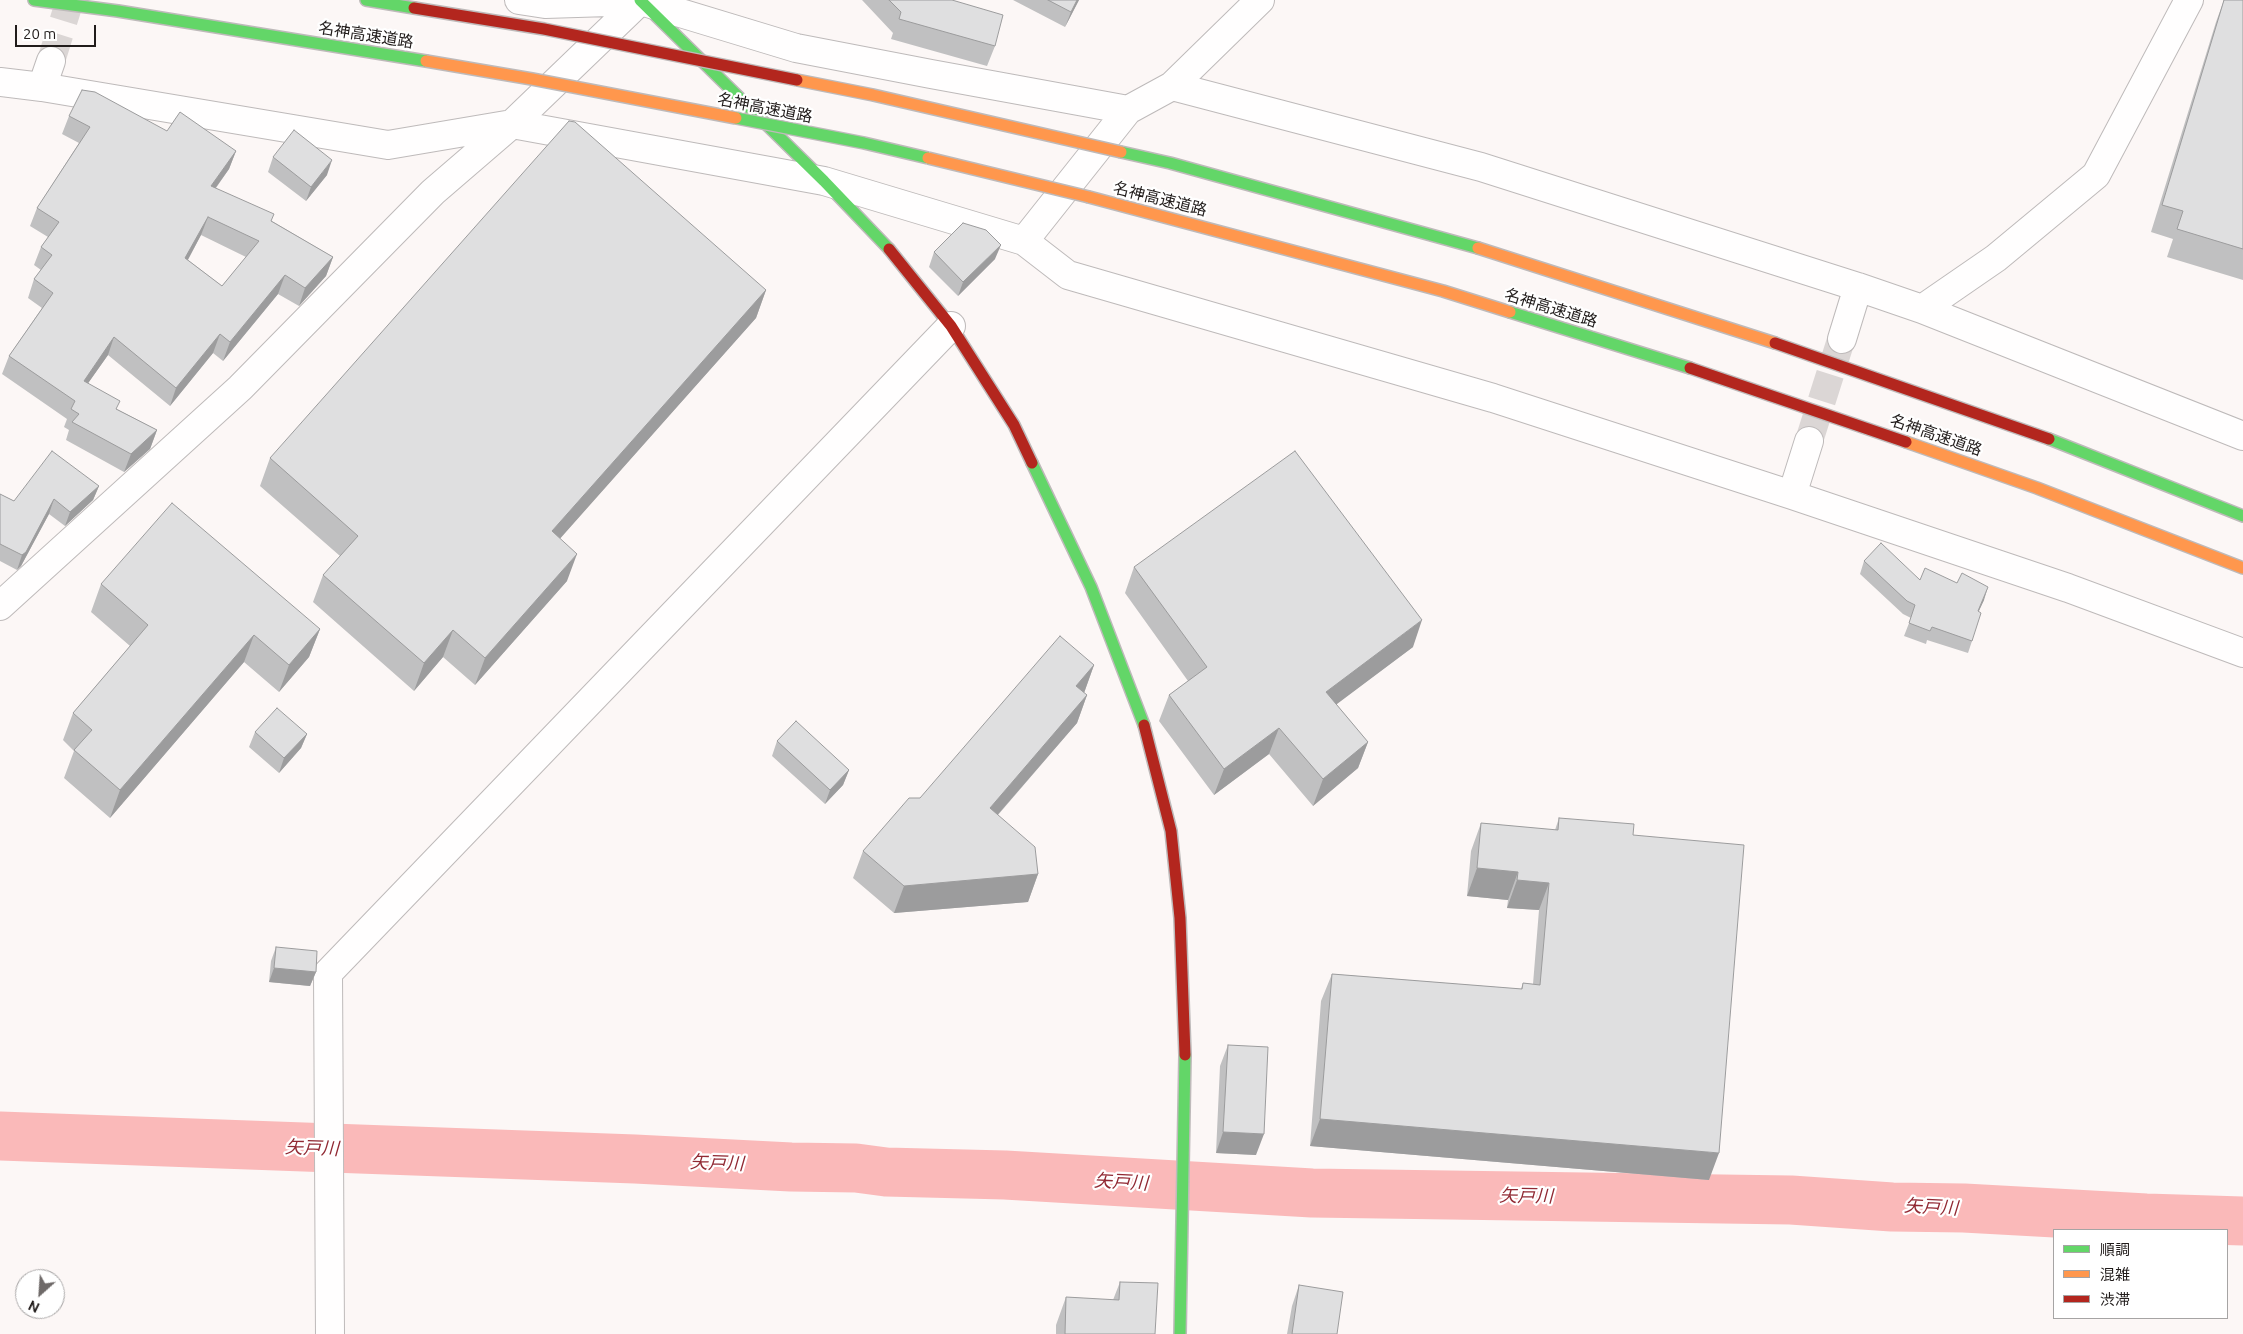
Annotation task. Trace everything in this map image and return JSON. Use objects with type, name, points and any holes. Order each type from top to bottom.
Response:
[{"type":"main road","name":"名神高速道路","points":[[34,0],[118,11],[532,79],[864,144],[1089,197],[1443,292],[1708,373],[2037,488],[2243,568]]},
{"type":"main road","name":"名神高速道路","points":[[366,0],[544,29],[864,93],[1170,164],[1456,241],[1725,325],[2052,440],[2243,516]]},
{"type":"main road","points":[[641,0],[824,181],[901,262],[951,326],[1018,434],[1091,587],[1146,728],[1171,831],[1180,918],[1185,1056],[1180,1334]]},
{"type":"street","points":[[519,0],[545,4],[641,0],[796,48],[1128,110]]},
{"type":"street","points":[[1,604],[240,388],[433,192],[512,124],[641,0]]},
{"type":"street","points":[[1024,241],[1128,110],[1172,86],[1260,0]]},
{"type":"street","points":[[1922,309],[1996,258],[2096,175],[2179,6]]},
{"type":"street","points":[[42,87],[51,61]]},
{"type":"street","points":[[0,82],[42,87],[388,145],[512,124],[824,181],[1024,241],[1068,275],[1493,398],[1792,495],[2068,588],[2243,653]]},
{"type":"street","points":[[1172,86],[1481,167],[1858,287],[1922,309],[2243,436]]},
{"type":"street","points":[[1842,339],[1858,287]]},
{"type":"street","points":[[330,1334],[328,973],[951,326]]},
{"type":"street","points":[[1792,495],[1809,441]]},
{"type":"building","points":[[889,0],[952,0],[1003,15],[995,46],[899,19],[901,12]]},
{"type":"building","points":[[1048,0],[1077,0],[1071,12]]},
{"type":"building","points":[[2224,0],[2243,0],[2243,249],[2177,229],[2183,211],[2162,205]]},
{"type":"building","points":[[82,90],[95,92],[167,131],[180,112],[236,151],[211,186],[274,214],[271,221],[333,257],[305,288],[285,275],[230,342],[220,334],[176,388],[114,337],[84,381],[120,401],[116,409],[157,430],[131,454],[72,422],[79,414],[71,409],[75,401],[9,356],[53,293],[34,279],[52,255],[41,247],[59,222],[37,208],[90,127],[69,116]],"holes":[[[208,217],[259,241],[222,286],[185,258]]]},
{"type":"building","points":[[569,121],[575,122],[766,290],[552,531],[577,554],[485,658],[453,630],[424,663],[323,575],[358,536],[270,458]]},
{"type":"building","points":[[294,130],[332,160],[311,187],[273,157]]},
{"type":"building","points":[[963,223],[986,230],[1001,245],[963,282],[934,252]]},
{"type":"building","points":[[52,451],[99,486],[70,512],[54,499],[26,552],[22,555],[0,544],[0,494],[14,501]]},
{"type":"building","points":[[1295,451],[1422,620],[1326,692],[1368,742],[1323,779],[1279,728],[1224,769],[1169,695],[1207,667],[1134,567]]},
{"type":"building","points":[[172,503],[320,629],[289,665],[254,635],[120,790],[74,750],[92,730],[73,713],[148,625],[101,584]]},
{"type":"building","points":[[1881,543],[1920,580],[1925,568],[1957,583],[1962,573],[1988,587],[1978,611],[1981,613],[1972,641],[1932,627],[1930,631],[1909,623],[1915,605],[1907,601],[1864,561]]},
{"type":"building","points":[[1060,636],[1094,665],[1076,686],[1087,695],[990,808],[1035,847],[1038,874],[904,886],[863,851],[909,798],[920,798]]},
{"type":"building","points":[[277,708],[307,734],[284,758],[255,732]]},
{"type":"building","points":[[796,721],[849,770],[830,790],[777,741]]},
{"type":"building","points":[[1559,818],[1634,824],[1633,835],[1744,845],[1719,1153],[1320,1119],[1332,974],[1522,989],[1523,983],[1540,985],[1549,883],[1517,880],[1518,872],[1477,868],[1481,823],[1558,830]]},
{"type":"building","points":[[276,947],[317,951],[316,972],[274,968]]},
{"type":"building","points":[[1228,1045],[1268,1047],[1264,1134],[1223,1132]]},
{"type":"building","points":[[1120,1282],[1158,1283],[1155,1334],[1065,1334],[1066,1297],[1119,1300]]},
{"type":"building","points":[[1299,1285],[1343,1292],[1337,1334],[1292,1334]]},
{"type":"waterway","name":"矢戸川","points":[[0,1136],[856,1168],[886,1172],[1005,1175],[1312,1193],[1791,1200],[1892,1207],[1964,1208],[2146,1218],[2243,1221]]},
{"type":"tunnel","points":[[51,61],[70,0]]},
{"type":"tunnel","points":[[1809,441],[1841,340]]},
{"type":"traffic: fast","points":[[34,0],[118,11],[426,61]]},
{"type":"traffic: fast","points":[[366,0],[414,8]]},
{"type":"traffic: fast","points":[[640,0],[824,181],[889,249]]},
{"type":"traffic: fast","points":[[736,118],[864,143],[928,158]]},
{"type":"traffic: fast","points":[[1121,152],[1170,163],[1478,248]]},
{"type":"traffic: fast","points":[[1510,312],[1690,368]]},
{"type":"traffic: fast","points":[[2049,439],[2243,516]]},
{"type":"traffic: fast","points":[[1032,463],[1091,587],[1144,725]]},
{"type":"traffic: fast","points":[[1180,1334],[1185,1055]]},
{"type":"traffic: slow","points":[[426,61],[736,118]]},
{"type":"traffic: slow","points":[[797,80],[873,95],[1121,152]]},
{"type":"traffic: slow","points":[[928,158],[1089,197]]},
{"type":"traffic: slow","points":[[1089,197],[1443,291],[1510,312]]},
{"type":"traffic: slow","points":[[1478,248],[1775,343]]},
{"type":"traffic: slow","points":[[1906,442],[2037,488],[2243,568]]},
{"type":"traffic: jam","points":[[414,8],[544,29],[797,80]]},
{"type":"traffic: jam","points":[[889,249],[951,326],[1014,425],[1032,463]]},
{"type":"traffic: jam","points":[[1775,343],[2049,439]]},
{"type":"traffic: jam","points":[[1690,368],[1906,442]]},
{"type":"traffic: jam","points":[[1144,725],[1171,831],[1180,918],[1185,1055]]}]
